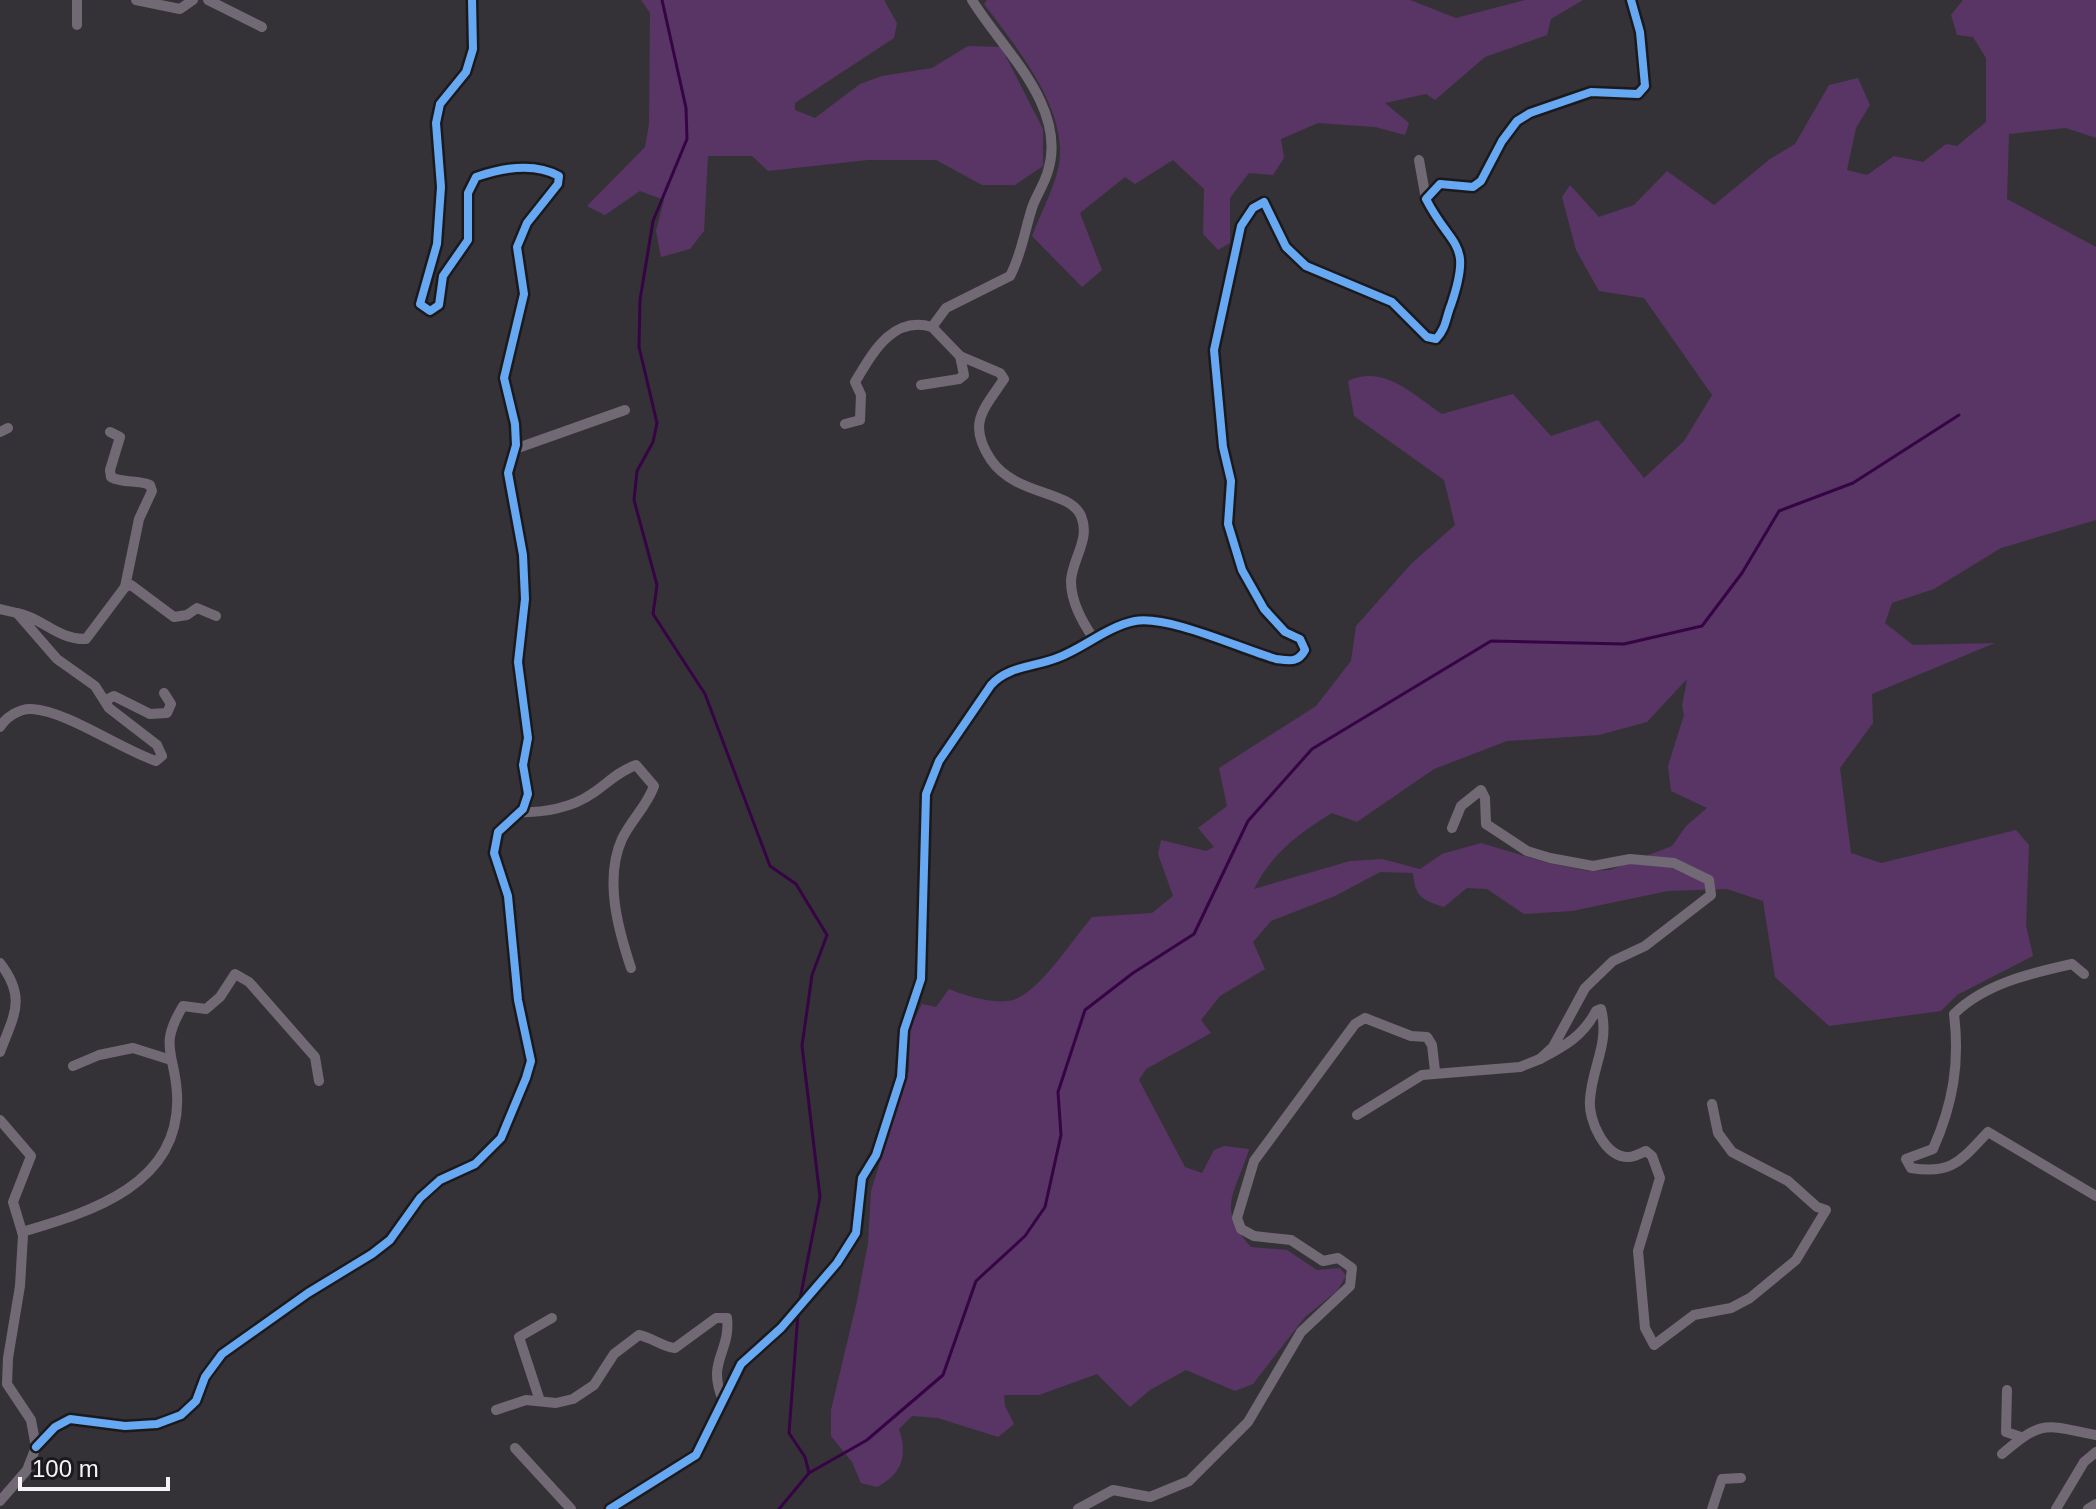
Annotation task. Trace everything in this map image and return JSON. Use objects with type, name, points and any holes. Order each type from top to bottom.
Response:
[{"type":"street","points":[[77,0],[77,25]]},
{"type":"street","points":[[136,0],[180,9],[193,0]]},
{"type":"street","points":[[208,0],[262,27]]},
{"type":"street","points":[[0,1501],[27,1470],[36,1447],[55,1427],[70,1419],[125,1426],[157,1424],[181,1415],[196,1401],[205,1377],[222,1354],[390,1240],[420,1198],[440,1180],[475,1164],[501,1138],[531,1061],[518,1000],[508,896],[494,853],[498,832],[523,809],[528,794],[523,765],[528,738],[518,662],[525,599],[523,555],[508,473],[515,449],[515,424],[504,378],[524,294],[517,247],[527,223],[558,184],[559,176],[546,169],[499,169],[476,177],[468,193],[468,240],[443,276],[439,305],[430,311],[420,304],[437,244],[441,187],[436,123],[440,104],[466,72],[473,36],[472,0]]},
{"type":"street","points":[[932,327],[946,308],[1010,276],[1049,168],[1048,125],[1040,105],[1016,57],[987,24],[972,0]]},
{"type":"street","points":[[1426,199],[1440,184],[1473,187],[1481,181],[1502,141],[1517,121],[1530,113],[1591,92],[1638,94],[1645,86],[1640,32],[1631,0]]},
{"type":"street","points":[[610,1509],[696,1455],[741,1364],[781,1328],[837,1263],[856,1233],[862,1178],[876,1155],[901,1077],[904,1030],[921,979],[925,810],[931,777],[962,726],[1000,675],[1061,657],[1093,638],[1137,621],[1187,629],[1276,659],[1300,658],[1305,650],[1300,639],[1285,632],[1270,617],[1242,570],[1228,524],[1231,481],[1223,447],[1214,350],[1241,226],[1247,214],[1264,202],[1286,247],[1306,266],[1392,302],[1427,337],[1436,339],[1445,327],[1462,265],[1454,237],[1426,199],[1419,160]]},
{"type":"street","points":[[845,424],[860,420],[861,395],[855,382],[875,349],[906,326],[920,323],[932,327],[965,364],[964,375],[959,379],[921,385]]},
{"type":"street","points":[[960,356],[1000,373],[1004,379],[980,417],[977,430],[978,441],[995,466],[1018,485],[1074,505],[1082,517],[1081,553],[1071,579],[1074,600],[1093,638]]},
{"type":"street","points":[[515,449],[625,410]]},
{"type":"street","points":[[0,609],[17,613],[72,640],[86,639],[125,587],[139,519],[152,491],[150,485],[141,481],[119,481],[111,477],[110,470],[120,437],[110,432]]},
{"type":"street","points":[[125,587],[131,585],[174,617],[187,615],[197,608],[216,616]]},
{"type":"street","points":[[0,727],[6,717],[30,708],[56,716],[140,756],[156,761],[162,756],[157,745],[129,725],[95,686],[57,659],[17,613]]},
{"type":"street","points":[[106,700],[114,696],[150,714],[167,713],[171,704],[164,693]]},
{"type":"street","points":[[518,812],[535,813],[580,801],[612,776],[636,765],[649,776],[654,786],[651,796],[623,837],[614,860],[614,897],[631,968]]},
{"type":"street","points":[[1452,828],[1461,806],[1481,790],[1485,798],[1486,824],[1527,851],[1593,866],[1630,859],[1674,863],[1709,880],[1711,895],[1702,903],[1645,946],[1613,961],[1585,988],[1553,1047],[1540,1059]]},
{"type":"street","points":[[0,963],[15,985],[18,1005],[0,1052]]},
{"type":"street","points":[[2084,974],[2072,964],[2037,972],[1970,997],[1954,1014],[1956,1064],[1948,1111],[1933,1149],[1906,1159],[1911,1168],[1932,1171],[1955,1166],[1988,1132],[2096,1196]]},
{"type":"street","points":[[22,1232],[86,1214],[124,1195],[158,1162],[173,1131],[177,1095],[169,1030],[183,1006],[206,1009],[220,997],[235,974],[249,982],[315,1057],[319,1081]]},
{"type":"street","points":[[1357,1115],[1422,1075],[1435,1071],[1520,1067],[1540,1059],[1570,1043],[1601,1009],[1607,1030],[1589,1102],[1595,1128],[1612,1152],[1628,1157],[1646,1151],[1652,1156],[1660,1178],[1638,1251],[1645,1328],[1654,1345],[1694,1315],[1731,1308],[1750,1298],[1796,1260],[1826,1210],[1817,1207],[1788,1181],[1732,1152],[1718,1133],[1712,1104]]},
{"type":"street","points":[[1078,1509],[1113,1490],[1150,1497],[1189,1481],[1248,1422],[1301,1332],[1350,1286],[1352,1268],[1338,1258],[1323,1261],[1291,1240],[1254,1236],[1241,1229],[1237,1218],[1254,1161],[1355,1024],[1365,1018],[1411,1036],[1427,1037],[1432,1045],[1435,1071]]},
{"type":"street","points":[[73,1066],[99,1055],[133,1048],[171,1060]]},
{"type":"street","points":[[0,1120],[31,1156],[13,1202],[22,1232],[20,1286],[8,1358],[7,1384],[31,1420],[36,1447]]},
{"type":"street","points":[[540,1401],[519,1337],[552,1318]]},
{"type":"street","points":[[496,1410],[526,1400],[556,1403],[573,1399],[594,1385],[614,1354],[639,1335],[675,1348],[716,1318],[727,1318],[728,1328],[714,1379],[723,1400]]},
{"type":"street","points":[[2007,1390],[2006,1432],[2021,1437]]},
{"type":"street","points":[[2002,1454],[2034,1427],[2047,1426],[2096,1435]]},
{"type":"street","points":[[515,1448],[571,1509]]},
{"type":"street","points":[[2056,1509],[2084,1462],[2096,1452]]},
{"type":"street","points":[[1712,1509],[1722,1479],[1741,1478]]},
{"type":"street","points":[[2088,1509],[2096,1504]]},
{"type":"shaded area","points":[[641,0],[884,0],[897,23],[894,38],[795,103],[795,110],[815,118],[860,84],[882,76],[932,68],[968,46],[1001,47],[1043,129],[1043,166],[1015,185],[982,185],[936,160],[868,160],[768,171],[752,156],[708,156],[704,231],[690,249],[661,257],[656,231],[664,200],[640,191],[605,215],[587,206],[645,147],[649,124],[650,13]]},
{"type":"shaded area","points":[[987,0],[1410,0],[1456,18],[1525,0],[1583,0],[1551,19],[1547,35],[1485,57],[1435,100],[1426,94],[1385,103],[1409,123],[1405,135],[1375,127],[1318,123],[1281,139],[1284,158],[1273,175],[1249,173],[1230,198],[1230,243],[1218,250],[1203,234],[1204,189],[1173,160],[1135,184],[1125,177],[1080,213],[1102,270],[1082,287],[1032,236],[1057,173],[1060,151],[1057,128],[1039,83],[984,4]]},
{"type":"shaded area","points":[[1963,0],[2096,0],[2096,138],[2066,128],[2009,134],[2007,199],[2096,247],[2096,520],[2001,548],[1934,589],[1892,603],[1885,623],[1913,645],[1995,643],[1872,694],[1873,723],[1840,768],[1851,853],[1881,863],[2016,830],[2029,845],[2026,925],[2033,956],[1957,995],[1941,1011],[1829,1026],[1775,977],[1763,901],[1727,889],[1668,891],[1572,911],[1524,914],[1487,889],[1467,888],[1444,907],[1421,896],[1413,873],[1380,872],[1335,896],[1271,921],[1253,942],[1265,969],[1220,996],[1201,1020],[1211,1033],[1146,1069],[1139,1080],[1185,1167],[1202,1173],[1214,1150],[1224,1146],[1249,1149],[1232,1200],[1231,1210],[1240,1233],[1251,1247],[1287,1250],[1317,1270],[1340,1268],[1346,1276],[1337,1291],[1305,1317],[1253,1384],[1235,1391],[1186,1370],[1150,1390],[1130,1407],[1097,1374],[1039,1395],[1004,1395],[1005,1406],[1014,1424],[998,1437],[938,1418],[912,1416],[899,1429],[903,1456],[897,1470],[877,1487],[861,1483],[852,1462],[831,1436],[831,1410],[868,1243],[871,1191],[909,1070],[910,1028],[922,1004],[936,1007],[949,989],[992,1001],[1016,999],[1036,985],[1092,917],[1152,913],[1173,896],[1158,854],[1161,840],[1206,851],[1214,847],[1198,828],[1227,806],[1219,768],[1316,706],[1351,661],[1356,626],[1411,564],[1455,525],[1444,480],[1354,416],[1348,381],[1374,376],[1386,379],[1442,414],[1513,394],[1551,436],[1598,420],[1644,478],[1684,441],[1712,395],[1644,298],[1599,291],[1576,250],[1562,197],[1570,185],[1599,217],[1634,205],[1667,171],[1714,205],[1770,159],[1795,144],[1829,85],[1858,78],[1870,105],[1856,128],[1847,170],[1867,175],[1894,156],[1923,162],[1946,144],[1957,146],[1986,122],[1986,58],[1973,37],[1957,35],[1951,15]],"holes":[[[1687,679],[1682,706],[1684,715],[1668,766],[1671,791],[1707,808],[1686,826],[1672,846],[1610,870],[1588,871],[1481,843],[1442,854],[1420,869],[1382,859],[1350,861],[1254,889],[1278,854],[1320,821],[1332,813],[1357,822],[1434,769],[1507,741],[1599,735],[1647,722]]]},
{"type":"waterway","points":[[662,0],[686,108],[687,139],[653,221],[640,300],[639,347],[657,423],[653,442],[637,471],[634,500],[657,585],[653,614],[705,694],[770,866],[796,884],[827,935],[812,975],[802,1046],[820,1197],[800,1299]]},
{"type":"waterway","points":[[809,1473],[867,1440],[943,1375],[976,1281],[1025,1236],[1045,1207],[1061,1135],[1058,1092],[1085,1010],[1133,973],[1194,934],[1248,821],[1312,749],[1491,641],[1624,644],[1702,626],[1742,573],[1779,511],[1853,483],[1959,415]]},
{"type":"waterway","points":[[779,1509],[809,1473],[805,1457],[789,1433],[798,1314]]},
{"type":"cycle path","points":[[36,1447],[55,1427],[70,1419],[125,1426],[157,1424],[181,1415],[196,1401],[205,1377],[222,1354],[308,1293],[372,1254],[390,1240],[420,1198],[440,1180],[475,1164],[501,1138],[526,1078],[531,1061],[518,1000],[508,896],[494,853],[498,832],[523,809],[528,794],[523,765],[528,738],[518,662],[525,599],[523,555],[508,473],[516,445],[515,424],[504,378],[524,294],[517,247],[527,223],[558,184],[559,176],[539,169],[518,168],[476,177],[468,193],[468,240],[443,276],[439,305],[430,311],[420,304],[437,244],[441,187],[436,123],[440,104],[466,72],[473,49],[472,0]]},
{"type":"cycle path","points":[[610,1509],[696,1455],[741,1364],[781,1328],[837,1263],[856,1233],[862,1178],[876,1155],[901,1077],[904,1030],[921,979],[926,794],[939,761],[991,685],[1005,674],[1057,658],[1114,628],[1135,621],[1149,620],[1185,628],[1276,659],[1293,660],[1305,650],[1300,639],[1285,632],[1264,609],[1242,570],[1228,524],[1231,481],[1223,447],[1214,350],[1241,226],[1253,208],[1264,202],[1286,247],[1306,266],[1392,302],[1427,337],[1436,339],[1444,327],[1457,284],[1460,256],[1426,199],[1440,184],[1473,187],[1481,181],[1502,141],[1517,121],[1530,113],[1591,92],[1638,94],[1645,86],[1640,32],[1631,0]]}]
